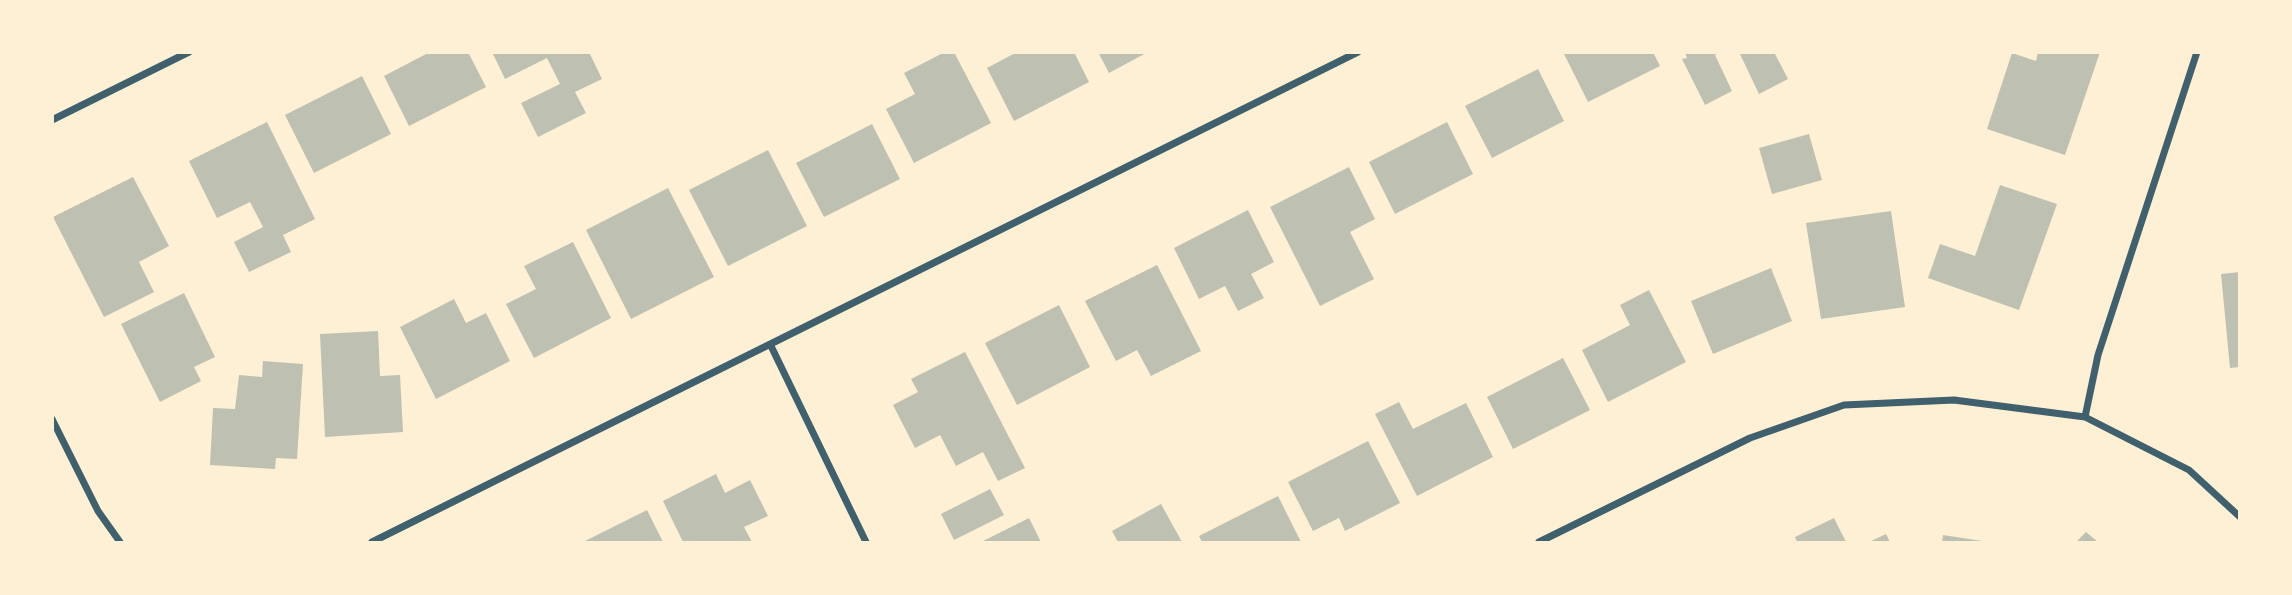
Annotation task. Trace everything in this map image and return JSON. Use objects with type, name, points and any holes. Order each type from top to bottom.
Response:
[{"type":"street","points":[[52,120],[189,52]]},
{"type":"street","points":[[372,542],[1358,52]]},
{"type":"street","points":[[2085,417],[2098,355],[2197,52]]},
{"type":"street","points":[[771,346],[866,542]]},
{"type":"street","points":[[1539,542],[1749,438],[1843,405],[1954,400],[2085,417],[2189,470],[2239,517]]},
{"type":"street","points":[[52,419],[98,511],[120,542]]},
{"type":"building","points":[[430,52],[468,52],[486,87],[409,126],[384,76]]},
{"type":"building","points":[[492,52],[589,52],[602,79],[575,92],[586,113],[538,137],[521,103],[560,84],[547,58],[505,79]]},
{"type":"building","points":[[945,52],[954,52],[991,123],[914,163],[886,109],[915,94],[904,73]]},
{"type":"building","points":[[1017,52],[1074,52],[1089,82],[1014,121],[987,68]]},
{"type":"building","points":[[1098,52],[1148,52],[1109,73]]},
{"type":"building","points":[[1653,52],[1660,66],[1588,102],[1564,54]]},
{"type":"building","points":[[1685,52],[1720,52],[1715,55],[1732,91],[1705,105],[1682,59],[1687,58]]},
{"type":"building","points":[[1739,52],[1774,52],[1788,79],[1759,94]]},
{"type":"building","points":[[2038,52],[2100,52],[2065,155],[1987,129],[2012,53],[2036,61]]},
{"type":"building","points":[[1538,69],[1564,121],[1492,158],[1465,106]]},
{"type":"building","points":[[362,76],[391,134],[314,173],[285,115]]},
{"type":"building","points":[[267,122],[315,219],[283,235],[291,252],[249,272],[234,242],[263,227],[250,202],[217,218],[189,161]]},
{"type":"building","points":[[1447,122],[1473,174],[1395,214],[1369,162]]},
{"type":"building","points":[[872,124],[900,179],[824,217],[796,163]]},
{"type":"building","points":[[1809,134],[1822,180],[1772,194],[1759,148]]},
{"type":"building","points":[[768,150],[807,226],[728,266],[689,190]]},
{"type":"building","points":[[1349,167],[1375,219],[1350,232],[1374,279],[1320,306],[1270,207]]},
{"type":"building","points":[[133,177],[169,246],[139,262],[154,292],[104,317],[53,217]]},
{"type":"building","points":[[2000,185],[2057,204],[2019,310],[1928,278],[1940,244],[1975,256]]},
{"type":"building","points":[[668,188],[714,277],[631,319],[586,230]]},
{"type":"building","points":[[1248,210],[1274,262],[1251,274],[1264,298],[1238,311],[1225,286],[1199,299],[1174,248]]},
{"type":"building","points":[[1891,211],[1905,307],[1821,319],[1806,223]]},
{"type":"building","points":[[573,242],[611,318],[534,358],[506,304],[536,289],[524,266]]},
{"type":"building","points":[[1157,265],[1201,351],[1151,376],[1137,350],[1116,361],[1085,301]]},
{"type":"building","points":[[1771,268],[1792,321],[1713,354],[1691,301]]},
{"type":"building","points":[[2240,272],[2240,367],[2230,368],[2221,274]]},
{"type":"building","points":[[1649,290],[1686,362],[1608,402],[1582,350],[1630,325],[1620,305]]},
{"type":"building","points":[[184,293],[215,357],[194,367],[201,381],[160,402],[121,324]]},
{"type":"building","points":[[454,299],[466,323],[486,313],[510,361],[436,399],[400,327]]},
{"type":"building","points":[[1059,305],[1090,367],[1017,405],[985,343]]},
{"type":"building","points":[[378,331],[380,376],[400,375],[403,432],[325,437],[320,334]]},
{"type":"building","points":[[965,352],[1025,468],[998,481],[983,452],[956,466],[940,435],[915,448],[893,405],[918,392],[911,379]]},
{"type":"building","points":[[1563,358],[1590,410],[1513,449],[1487,397]]},
{"type":"building","points":[[263,361],[303,364],[297,459],[276,458],[275,469],[210,465],[213,408],[235,409],[239,375],[262,377]]},
{"type":"building","points":[[1399,402],[1413,429],[1466,403],[1493,457],[1417,496],[1375,414]]},
{"type":"building","points":[[1368,441],[1400,503],[1345,531],[1339,518],[1313,531],[1288,482]]},
{"type":"building","points":[[716,474],[725,493],[750,480],[768,516],[744,527],[752,542],[683,542],[663,501]]},
{"type":"building","points":[[990,489],[1004,515],[954,540],[941,514]]},
{"type":"building","points":[[1278,496],[1301,542],[1202,542],[1199,536]]},
{"type":"building","points":[[1161,504],[1182,542],[1118,542],[1112,531]]},
{"type":"building","points":[[647,510],[663,542],[583,542]]},
{"type":"building","points":[[1029,518],[1041,542],[981,542]]},
{"type":"building","points":[[1834,518],[1846,542],[1797,542],[1795,537]]},
{"type":"building","points":[[2086,532],[2098,542],[2076,542]]},
{"type":"building","points":[[1886,534],[1890,542],[1869,542]]},
{"type":"building","points":[[1943,535],[1982,541],[1942,542]]}]
